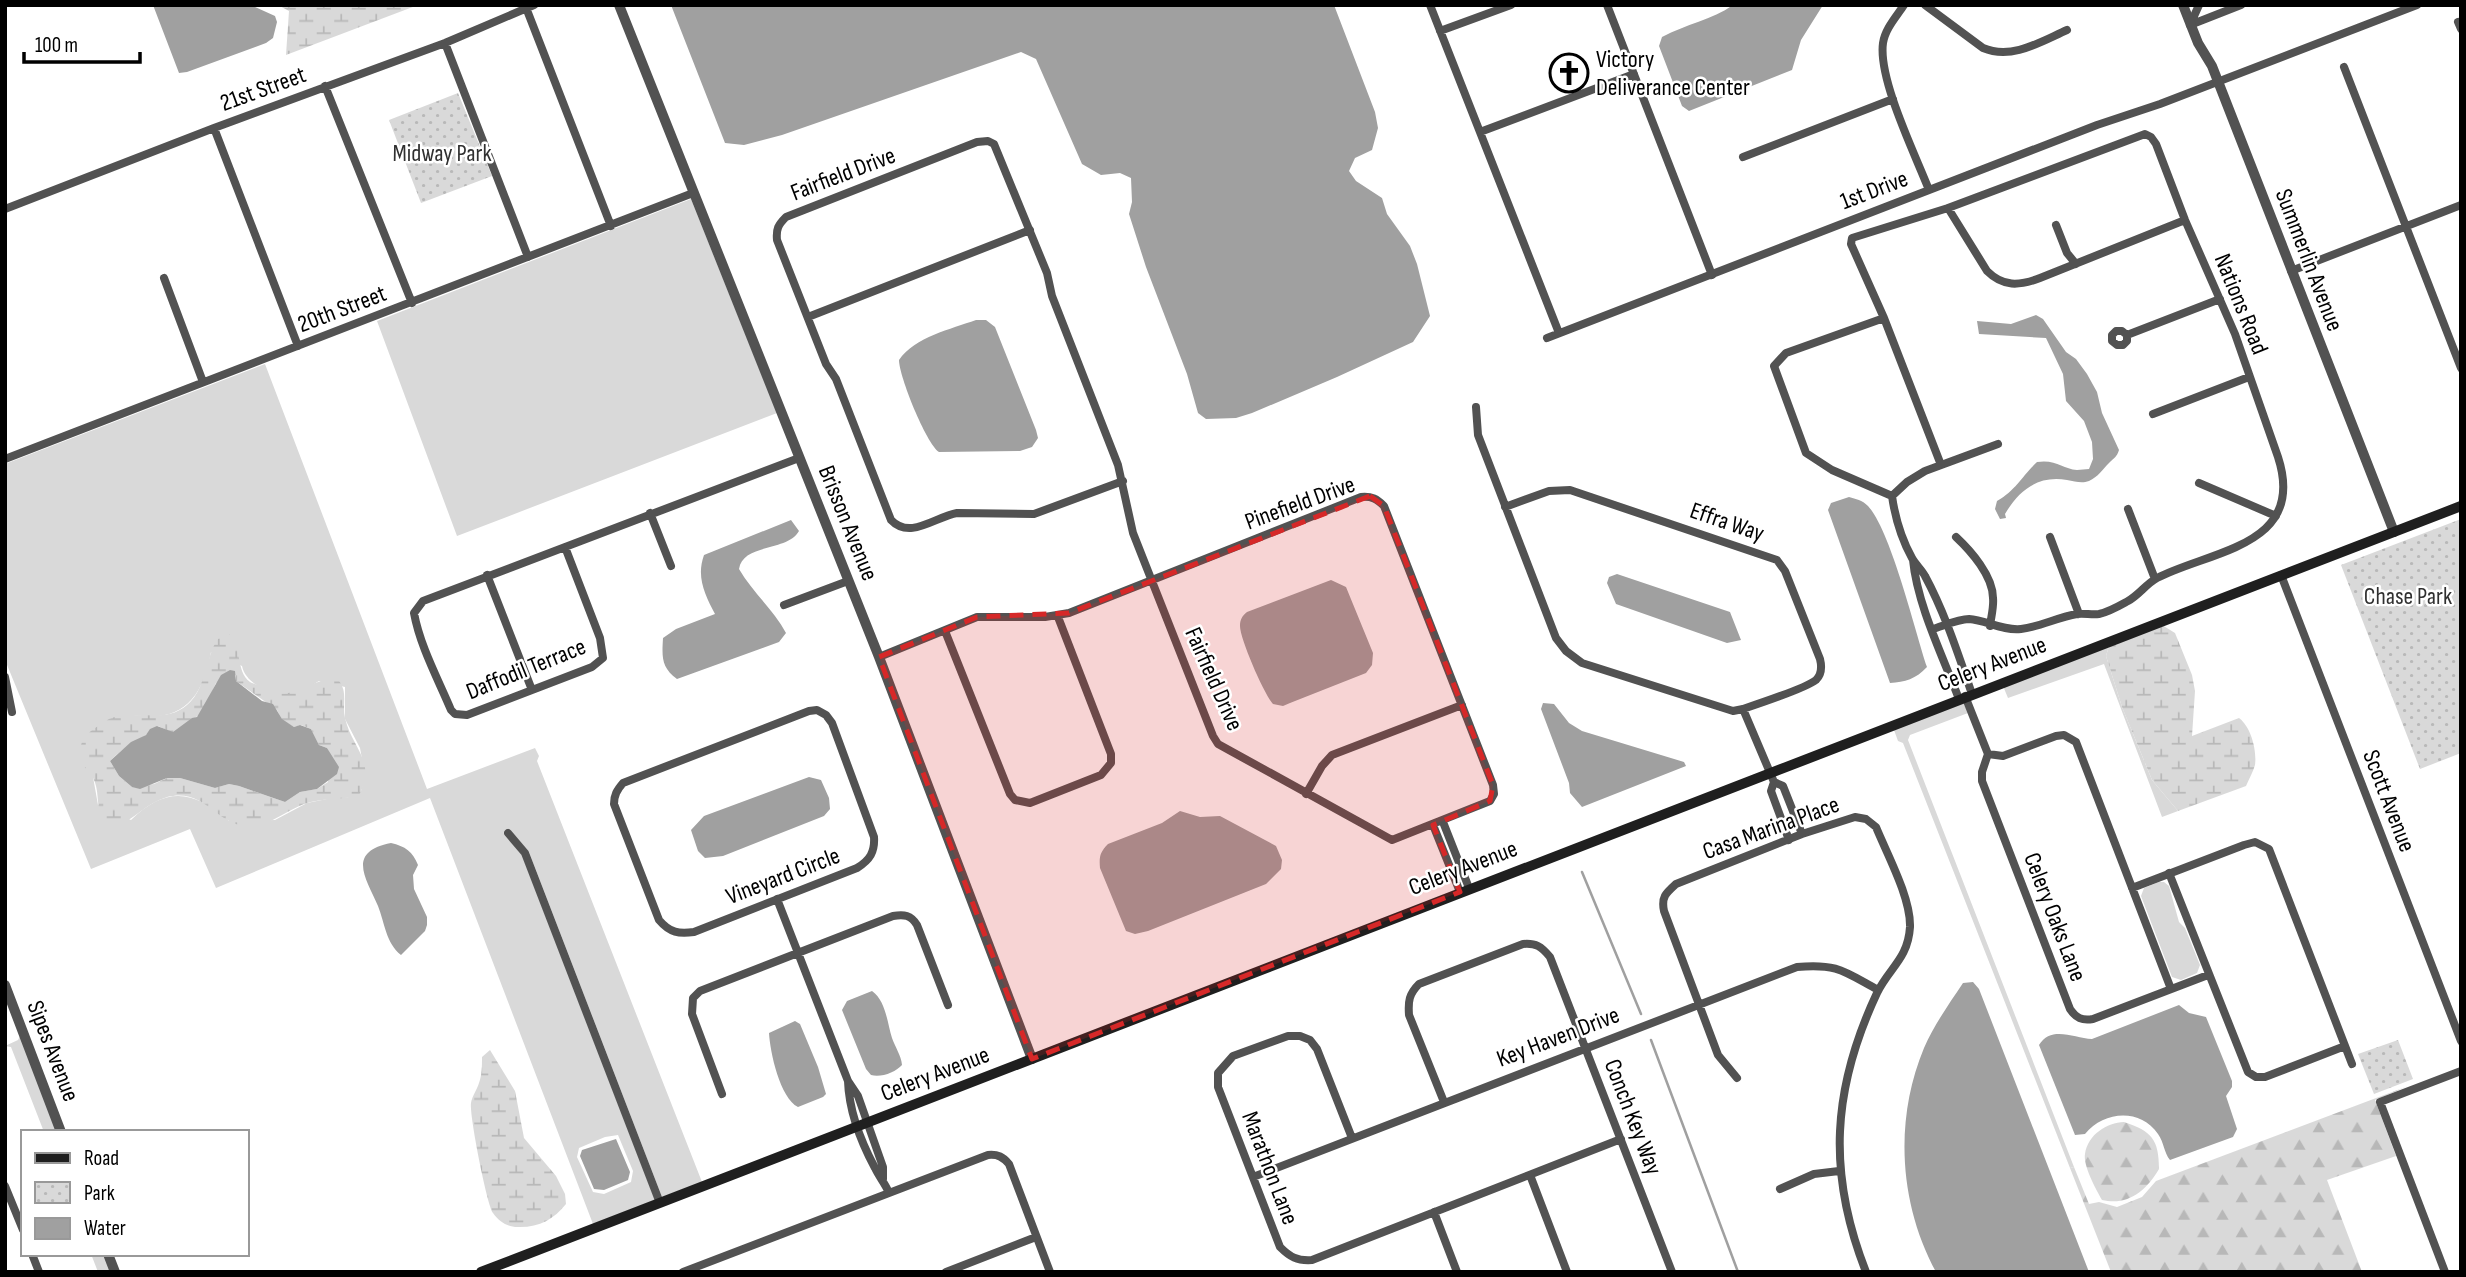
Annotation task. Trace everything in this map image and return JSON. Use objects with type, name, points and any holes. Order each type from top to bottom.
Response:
[{"type":"main road","name":"Celery Avenue","points":[[481,1272],[1465,890],[1772,777],[1965,696],[2461,506]]},
{"type":"street","name":"Brisson Avenue","points":[[619,5],[879,657],[1032,1059]]},
{"type":"street","points":[[1430,5],[1559,333]]},
{"type":"street","points":[[1440,31],[1511,5]]},
{"type":"street","points":[[1607,5],[1712,275]]},
{"type":"street","points":[[1905,5],[1891,24],[1884,40],[1882,58],[1893,99],[1929,190]]},
{"type":"street","points":[[1925,5],[1992,52],[2016,52],[2067,30]]},
{"type":"street","name":"Summerlin Avenue","points":[[2183,5],[2217,82],[2394,532]]},
{"type":"street","points":[[2190,25],[2199,5]]},
{"type":"street","points":[[2190,25],[2241,5]]},
{"type":"street","name":"1st Drive","points":[[1547,338],[2097,125],[2417,5]]},
{"type":"street","points":[[528,6],[611,226]]},
{"type":"street","name":"21st Street","points":[[5,209],[325,86],[445,43],[528,6]]},
{"type":"street","points":[[445,43],[528,257]]},
{"type":"street","points":[[2344,67],[2461,368]]},
{"type":"street","points":[[1480,132],[1634,74]]},
{"type":"street","points":[[325,86],[412,303]]},
{"type":"street","points":[[1743,157],[1893,99]]},
{"type":"street","points":[[214,128],[298,346]]},
{"type":"street","name":"Nations Road","points":[[1884,318],[1852,244],[1852,238],[1948,208],[2145,134],[2151,137],[2220,299],[2282,469],[2282,501],[2276,516]]},
{"type":"street","name":"Fairfield Drive","points":[[1123,481],[1034,514],[957,513],[914,529],[905,530],[897,526],[891,520],[836,379],[826,364],[777,240],[778,224],[786,217],[976,142],[988,141],[994,144],[1047,274],[1052,296],[1123,481],[1130,522],[1218,744],[1392,840],[1443,821]]},
{"type":"street","name":"20th Street","points":[[5,459],[693,193]]},
{"type":"street","points":[[2291,271],[2461,205]]},
{"type":"street","points":[[1948,208],[1986,271],[2006,284],[2028,282],[2185,220]]},
{"type":"street","points":[[2056,225],[2067,253],[2076,264]]},
{"type":"street","points":[[808,317],[1030,230]]},
{"type":"street","points":[[164,278],[203,382]]},
{"type":"street","points":[[2127,335],[2220,299]]},
{"type":"street","points":[[1892,496],[1832,470],[1806,453],[1774,366],[1786,353],[1884,318],[1941,465]]},
{"type":"street","points":[[2154,414],[2249,377]]},
{"type":"street","points":[[1476,407],[1478,435],[1556,638],[1566,651],[1583,663],[1722,709],[1743,709],[1772,777],[1771,791],[1789,839]]},
{"type":"street","points":[[1892,496],[1914,477],[1998,444]]},
{"type":"street","name":"Daffodil Terrace","points":[[565,547],[600,638],[604,650],[603,658],[592,667],[467,715],[455,714],[437,679],[414,612],[423,601],[799,458]]},
{"type":"street","points":[[1933,629],[1966,619],[1990,626],[2021,629],[2079,614],[2104,613],[2131,600],[2155,579],[2239,547],[2266,530],[2276,516],[2199,483]]},
{"type":"street","name":"Effra Way","points":[[1505,507],[1549,491],[1570,490],[1779,561],[1820,659],[1821,672],[1813,682],[1743,709]]},
{"type":"street","name":"Pinefield Drive","points":[[879,657],[967,620],[985,616],[1058,617],[1361,497],[1370,496],[1384,506],[1493,785],[1490,801],[1443,821]]},
{"type":"street","points":[[1892,496],[1899,525],[1913,560],[1924,574],[1947,625],[1965,696]]},
{"type":"street","points":[[2128,509],[2155,579]]},
{"type":"street","points":[[650,513],[671,566]]},
{"type":"street","points":[[1956,537],[1975,557],[1990,584],[1994,596],[1990,626]]},
{"type":"street","points":[[2050,537],[2079,614]]},
{"type":"street","points":[[1913,560],[1914,577],[1933,629],[1965,696]]},
{"type":"street","points":[[487,575],[532,690]]},
{"type":"street","name":"Scott Avenue","points":[[2281,575],[2461,1041]]},
{"type":"street","points":[[785,605],[848,581]]},
{"type":"street","points":[[945,631],[1010,794],[1015,800],[1030,803],[1101,775],[1111,763],[1111,754],[1058,617]]},
{"type":"street","points":[[5,677],[12,712]]},
{"type":"street","name":"Celery Oaks Lane","points":[[1965,696],[1988,754],[1982,780],[2070,1009],[2076,1017],[2084,1021],[2093,1019],[2208,975]]},
{"type":"street","points":[[1306,794],[1322,766],[1332,755],[1462,705]]},
{"type":"street","name":"Vineyard Circle","points":[[817,710],[826,715],[832,723],[874,837],[874,846],[867,862],[857,868],[777,899],[695,932],[672,932],[659,920],[614,804],[617,790],[623,783],[809,711],[817,710]]},
{"type":"street","points":[[1988,754],[2003,755],[2056,736],[2064,735],[2076,742],[2171,989]]},
{"type":"street","points":[[1772,777],[1783,786],[1802,834]]},
{"type":"street","name":"Casa Marina Place","points":[[1737,1078],[1718,1055],[1662,900],[1666,892],[1676,884],[1789,839],[1854,817],[1866,819],[1876,827],[1905,900],[1910,925],[1902,959],[1878,990],[1858,1041],[1846,1081],[1840,1122],[1839,1171],[1851,1234],[1866,1272]]},
{"type":"street","points":[[1443,821],[1465,890]]},
{"type":"street","points":[[1433,825],[1465,890]]},
{"type":"street","points":[[508,833],[525,853],[660,1203]]},
{"type":"street","points":[[2132,888],[2255,842],[2269,849],[2352,1064]]},
{"type":"street","points":[[2169,873],[2242,1063],[2248,1072],[2256,1077],[2265,1077],[2345,1046]]},
{"type":"street","points":[[777,899],[848,1081],[858,1096],[863,1124],[883,1167],[883,1179],[888,1193]]},
{"type":"street","points":[[722,1094],[692,1014],[693,998],[700,991],[902,914],[913,918],[917,925],[947,1005]]},
{"type":"street","name":"Conch Key Way","points":[[1444,1102],[1409,1015],[1408,1003],[1412,992],[1419,984],[1522,944],[1532,943],[1542,947],[1550,957],[1672,1272]]},
{"type":"street","name":"Key Haven Drive","points":[[1253,1177],[1797,967],[1821,965],[1839,969],[1878,990]]},
{"type":"street","name":"Sipes Avenue","points":[[5,985],[60,1130]]},
{"type":"street","name":"Marathon Lane","points":[[1352,1138],[1317,1049],[1310,1040],[1300,1036],[1288,1036],[1233,1056],[1218,1073],[1218,1087],[1280,1247],[1289,1256],[1300,1260],[1312,1260],[1621,1139]]},
{"type":"street","points":[[2445,1272],[2380,1102],[2461,1071]]},
{"type":"street","points":[[682,1272],[996,1154],[1009,1164],[1050,1272]]},
{"type":"street","points":[[1780,1189],[1814,1174],[1839,1171]]},
{"type":"street","points":[[1530,1175],[1567,1272]]},
{"type":"street","points":[[5,1186],[21,1225]]},
{"type":"street","points":[[1434,1212],[1457,1272]]},
{"type":"street","points":[[946,1272],[1037,1237]]},
{"type":"highlighted area","points":[[1370,496],[1384,506],[1493,785],[1490,801],[1433,825],[1460,892],[1032,1059],[879,657],[977,617],[1069,613]]},
{"type":"green space","points":[[278,5],[418,5],[286,55],[289,11]]},
{"type":"green space","name":"Midway Park","points":[[458,93],[492,176],[421,203],[389,120]]},
{"type":"green space","points":[[691,199],[777,413],[457,536],[377,321]]},
{"type":"green space","points":[[265,364],[427,789],[535,748],[539,756],[537,761],[702,1182],[662,1197],[529,852],[508,828],[503,833],[522,855],[655,1200],[593,1224],[430,798],[216,888],[190,829],[91,869],[5,660],[5,464]],"holes":[[[211,652],[242,666],[256,685],[273,692],[290,694],[319,681],[345,687],[345,719],[360,748],[365,775],[361,791],[347,798],[337,797],[307,803],[275,820],[229,821],[204,803],[180,796],[156,801],[131,820],[98,805],[93,777],[134,715],[166,715],[188,703],[202,682]],[[618,1135],[633,1171],[631,1182],[604,1194],[593,1192],[577,1157],[579,1148],[605,1137]]]},
{"type":"green space","name":"Chase Park","points":[[2461,519],[2461,753],[2420,769],[2341,565]]},
{"type":"green space","points":[[2162,625],[2175,633],[2192,675],[2195,691],[2192,736],[2239,718],[2250,733],[2255,753],[2255,765],[2246,786],[2178,811],[2152,780],[2122,707],[2106,656],[2109,646]]},
{"type":"green space","points":[[227,632],[232,637],[245,677],[250,682],[273,691],[289,693],[324,680],[339,681],[344,694],[344,713],[348,729],[365,765],[363,785],[358,797],[311,802],[272,820],[250,826],[229,821],[202,802],[180,795],[160,800],[117,827],[106,824],[100,812],[92,776],[81,760],[80,748],[83,740],[109,719],[128,715],[169,714],[187,705],[200,687],[220,637]],"holes":[[[236,675],[236,681],[277,710],[282,720],[294,727],[301,725],[311,729],[319,745],[327,748],[331,757],[328,782],[317,789],[300,792],[285,802],[229,784],[215,788],[180,778],[167,778],[154,784],[132,787],[119,776],[110,761],[121,751],[158,726],[173,733],[202,713],[216,683]]]},
{"type":"green space","points":[[2109,646],[2106,656],[2122,707],[2152,780],[2178,811],[2162,817],[2104,664],[2008,698],[2003,686]]},
{"type":"green space","points":[[1963,702],[1968,713],[1910,735],[1908,740],[2074,1167],[2070,1168],[1903,743],[1898,741],[1894,730]]},
{"type":"green space","points":[[2159,882],[2169,886],[2179,922],[2185,928],[2200,965],[2197,973],[2181,980],[2172,977],[2141,896],[2144,888]]},
{"type":"green space","points":[[20,1036],[56,1130],[43,1130],[11,1047],[5,1046],[18,1040]]},
{"type":"green space","points":[[2398,1040],[2413,1079],[2374,1094],[2358,1054]]},
{"type":"green space","points":[[490,1050],[515,1091],[524,1138],[556,1176],[565,1194],[566,1204],[551,1218],[534,1226],[516,1227],[501,1222],[493,1213],[487,1194],[471,1103],[480,1080],[482,1057]]},
{"type":"green space","points":[[2408,1086],[2375,1100],[2396,1156],[2327,1180],[2362,1272],[2111,1272],[2070,1168],[2074,1167],[2089,1204],[2099,1202],[2117,1207],[2142,1197],[2156,1181]]},
{"type":"green space","points":[[2124,1122],[2141,1129],[2152,1138],[2159,1169],[2142,1190],[2128,1199],[2102,1200],[2090,1177],[2085,1154],[2094,1135],[2111,1125]]},
{"type":"green space","points":[[92,1256],[105,1256],[111,1272],[98,1272]]},
{"type":"water","points":[[153,5],[251,5],[275,16],[277,22],[273,38],[266,43],[179,73]]},
{"type":"water","points":[[671,5],[1334,5],[1375,112],[1378,128],[1372,150],[1355,158],[1349,171],[1356,181],[1382,198],[1387,214],[1410,246],[1430,316],[1413,342],[1337,377],[1252,413],[1236,418],[1206,419],[1198,413],[1187,374],[1129,214],[1132,202],[1131,178],[1120,173],[1101,175],[1082,164],[1036,59],[1021,52],[782,135],[744,145],[725,143]]},
{"type":"water","points":[[1733,5],[1823,5],[1801,40],[1792,70],[1689,111],[1682,106],[1659,46],[1662,37]]},
{"type":"water","points":[[2036,315],[2043,319],[2066,352],[2076,359],[2087,374],[2097,392],[2102,413],[2119,450],[2100,473],[2089,481],[2057,479],[2030,486],[2010,505],[2005,514],[2006,518],[2000,519],[1995,509],[1997,501],[2037,462],[2049,462],[2078,470],[2089,469],[2093,459],[2092,442],[2084,421],[2066,401],[2063,374],[2046,338],[1979,334],[1977,321],[2011,324]]},
{"type":"water","points":[[976,320],[986,320],[995,327],[1036,430],[1038,438],[1032,447],[1020,451],[939,452],[927,436],[914,409],[899,360],[914,345]]},
{"type":"water","points":[[1849,497],[1866,504],[1877,519],[1902,582],[1927,667],[1905,681],[1890,683],[1828,510],[1831,503]]},
{"type":"water","points":[[791,520],[799,531],[793,538],[748,555],[739,569],[786,633],[779,642],[677,679],[664,661],[663,638],[676,629],[715,614],[701,578],[704,555]]},
{"type":"water","points":[[1617,574],[1730,612],[1741,640],[1727,643],[1616,604],[1607,583],[1609,577]]},
{"type":"water","points":[[1331,580],[1346,587],[1373,653],[1372,665],[1366,673],[1283,706],[1273,704],[1248,654],[1241,633],[1242,618],[1247,612]]},
{"type":"water","points":[[230,670],[235,671],[236,681],[262,701],[273,704],[282,719],[294,727],[300,725],[311,729],[319,745],[327,748],[339,767],[337,774],[317,789],[300,792],[285,802],[239,786],[229,784],[215,788],[180,778],[167,778],[140,789],[132,787],[119,776],[110,761],[131,742],[146,735],[150,729],[157,726],[173,732],[197,717],[221,675]]},
{"type":"water","points":[[1543,703],[1554,704],[1569,723],[1582,731],[1684,762],[1686,766],[1582,807],[1570,793],[1569,783],[1541,709]]},
{"type":"water","points":[[809,777],[821,780],[829,798],[830,809],[824,816],[723,856],[705,858],[698,851],[691,830],[704,816]]},
{"type":"water","points":[[1180,811],[1200,817],[1220,816],[1276,846],[1282,860],[1281,869],[1266,884],[1148,931],[1135,934],[1126,931],[1100,868],[1102,852],[1108,844],[1162,823]]},
{"type":"water","points":[[391,843],[408,850],[416,860],[418,865],[413,875],[414,889],[427,917],[425,931],[401,955],[389,939],[363,867],[368,853]]},
{"type":"water","points":[[1973,982],[1979,989],[2089,1272],[1936,1272],[1924,1246],[1908,1190],[1905,1133],[1908,1104],[1914,1076],[1932,1031],[1963,983]]},
{"type":"water","points":[[872,991],[883,1006],[902,1065],[879,1076],[871,1075],[866,1069],[842,1010],[847,1001]]},
{"type":"water","points":[[2179,1005],[2189,1013],[2206,1017],[2232,1081],[2232,1087],[2226,1096],[2237,1129],[2233,1137],[2170,1160],[2158,1134],[2142,1120],[2132,1117],[2112,1117],[2093,1126],[2085,1134],[2075,1135],[2039,1045],[2050,1035],[2056,1034],[2092,1039]]},
{"type":"water","points":[[795,1021],[800,1024],[826,1094],[798,1107],[781,1085],[769,1033]]},
{"type":"water","points":[[616,1139],[630,1172],[628,1180],[604,1190],[594,1189],[580,1156],[582,1150]]},
{"type":"waterway","points":[[1582,872],[1641,1014]]},
{"type":"waterway","points":[[1651,1040],[1738,1272]]},
{"type":"place","name":"Victory Deliverance Center","points":[[1569,73]]}]
